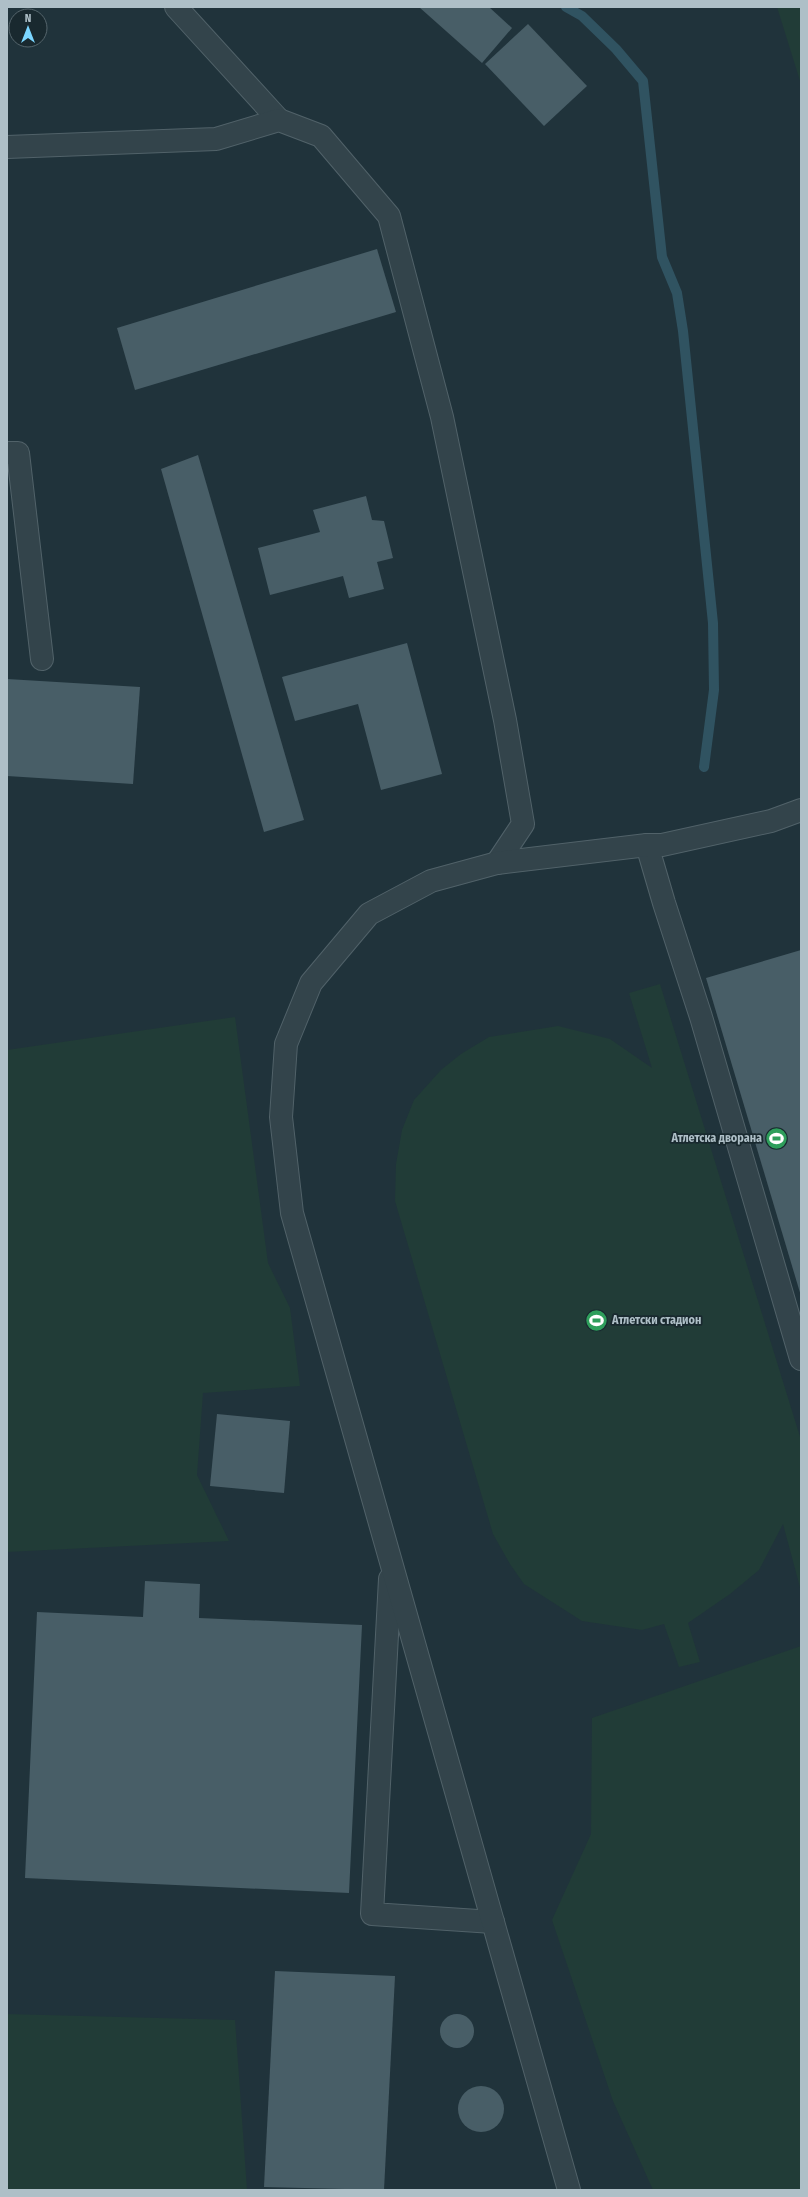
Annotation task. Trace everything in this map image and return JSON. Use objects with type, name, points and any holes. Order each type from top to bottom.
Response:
[{"type":"lane","points":[[176,7],[279,120],[321,136],[390,216],[442,417],[505,720],[523,824],[497,863]]},
{"type":"lane","points":[[7,147],[216,138],[279,120]]},
{"type":"lane","points":[[7,453],[18,453],[42,659]]},
{"type":"lane","points":[[569,2190],[292,1212],[281,1118],[286,1044],[311,983],[369,914],[431,881],[497,863],[647,845],[662,845],[763,822],[801,810]]},
{"type":"lane","points":[[647,845],[701,1017],[801,1359]]},
{"type":"lane","points":[[391,1562],[372,1914],[493,1922]]},
{"type":"green space","points":[[777,7],[801,7],[801,84]]},
{"type":"green space","name":"Атлетски стадион","points":[[660,984],[801,1440],[801,1591],[783,1524],[759,1570],[730,1594],[688,1623],[700,1662],[679,1667],[664,1624],[642,1630],[582,1621],[524,1584],[510,1564],[493,1534],[395,1201],[396,1164],[402,1130],[414,1100],[441,1070],[461,1054],[489,1037],[558,1026],[610,1039],[652,1068],[629,993]]},
{"type":"green space","points":[[235,1017],[268,1263],[290,1308],[300,1386],[203,1393],[197,1475],[229,1541],[7,1552],[7,1050]]},
{"type":"green space","points":[[801,1646],[801,2190],[653,2190],[613,2101],[552,1920],[591,1834],[592,1718]]},
{"type":"green space","points":[[7,2014],[235,2020],[247,2190],[7,2190]]},
{"type":"building","points":[[419,7],[489,7],[512,28],[482,63]]},
{"type":"building","points":[[528,24],[587,86],[544,126],[485,64]]},
{"type":"building","points":[[377,249],[396,312],[135,390],[117,328]]},
{"type":"building","points":[[198,455],[304,820],[264,832],[161,469]]},
{"type":"building","points":[[366,496],[372,520],[384,521],[393,558],[377,562],[384,589],[349,598],[343,576],[270,595],[258,548],[320,532],[313,510]]},
{"type":"building","points":[[407,643],[442,774],[381,790],[358,704],[295,721],[282,677]]},
{"type":"building","points":[[7,679],[140,687],[133,784],[7,776]]},
{"type":"building","name":"Атлетска дворана","points":[[801,950],[801,1296],[706,978]]},
{"type":"building","points":[[217,1414],[290,1421],[284,1493],[210,1486]]},
{"type":"building","points":[[145,1581],[200,1584],[199,1618],[362,1625],[349,1893],[25,1878],[37,1612],[143,1617]]},
{"type":"building","points":[[275,1971],[395,1976],[384,2190],[264,2187]]},
{"type":"building","points":[[457,2014],[469,2019],[474,2031],[469,2043],[457,2048],[445,2043],[440,2031],[445,2019]]},
{"type":"building","points":[[481,2086],[494,2090],[500,2096],[504,2109],[500,2122],[494,2128],[481,2132],[468,2128],[462,2122],[458,2109],[462,2096],[468,2090]]},
{"type":"waterway","points":[[566,7],[582,16],[616,49],[643,81],[662,257],[677,293],[683,331],[713,623],[714,690],[704,767]]},
{"type":"place","name":"Атлетска дворана","points":[[777,1138]]},
{"type":"place","name":"Атлетски стадион","points":[[597,1320]]}]
